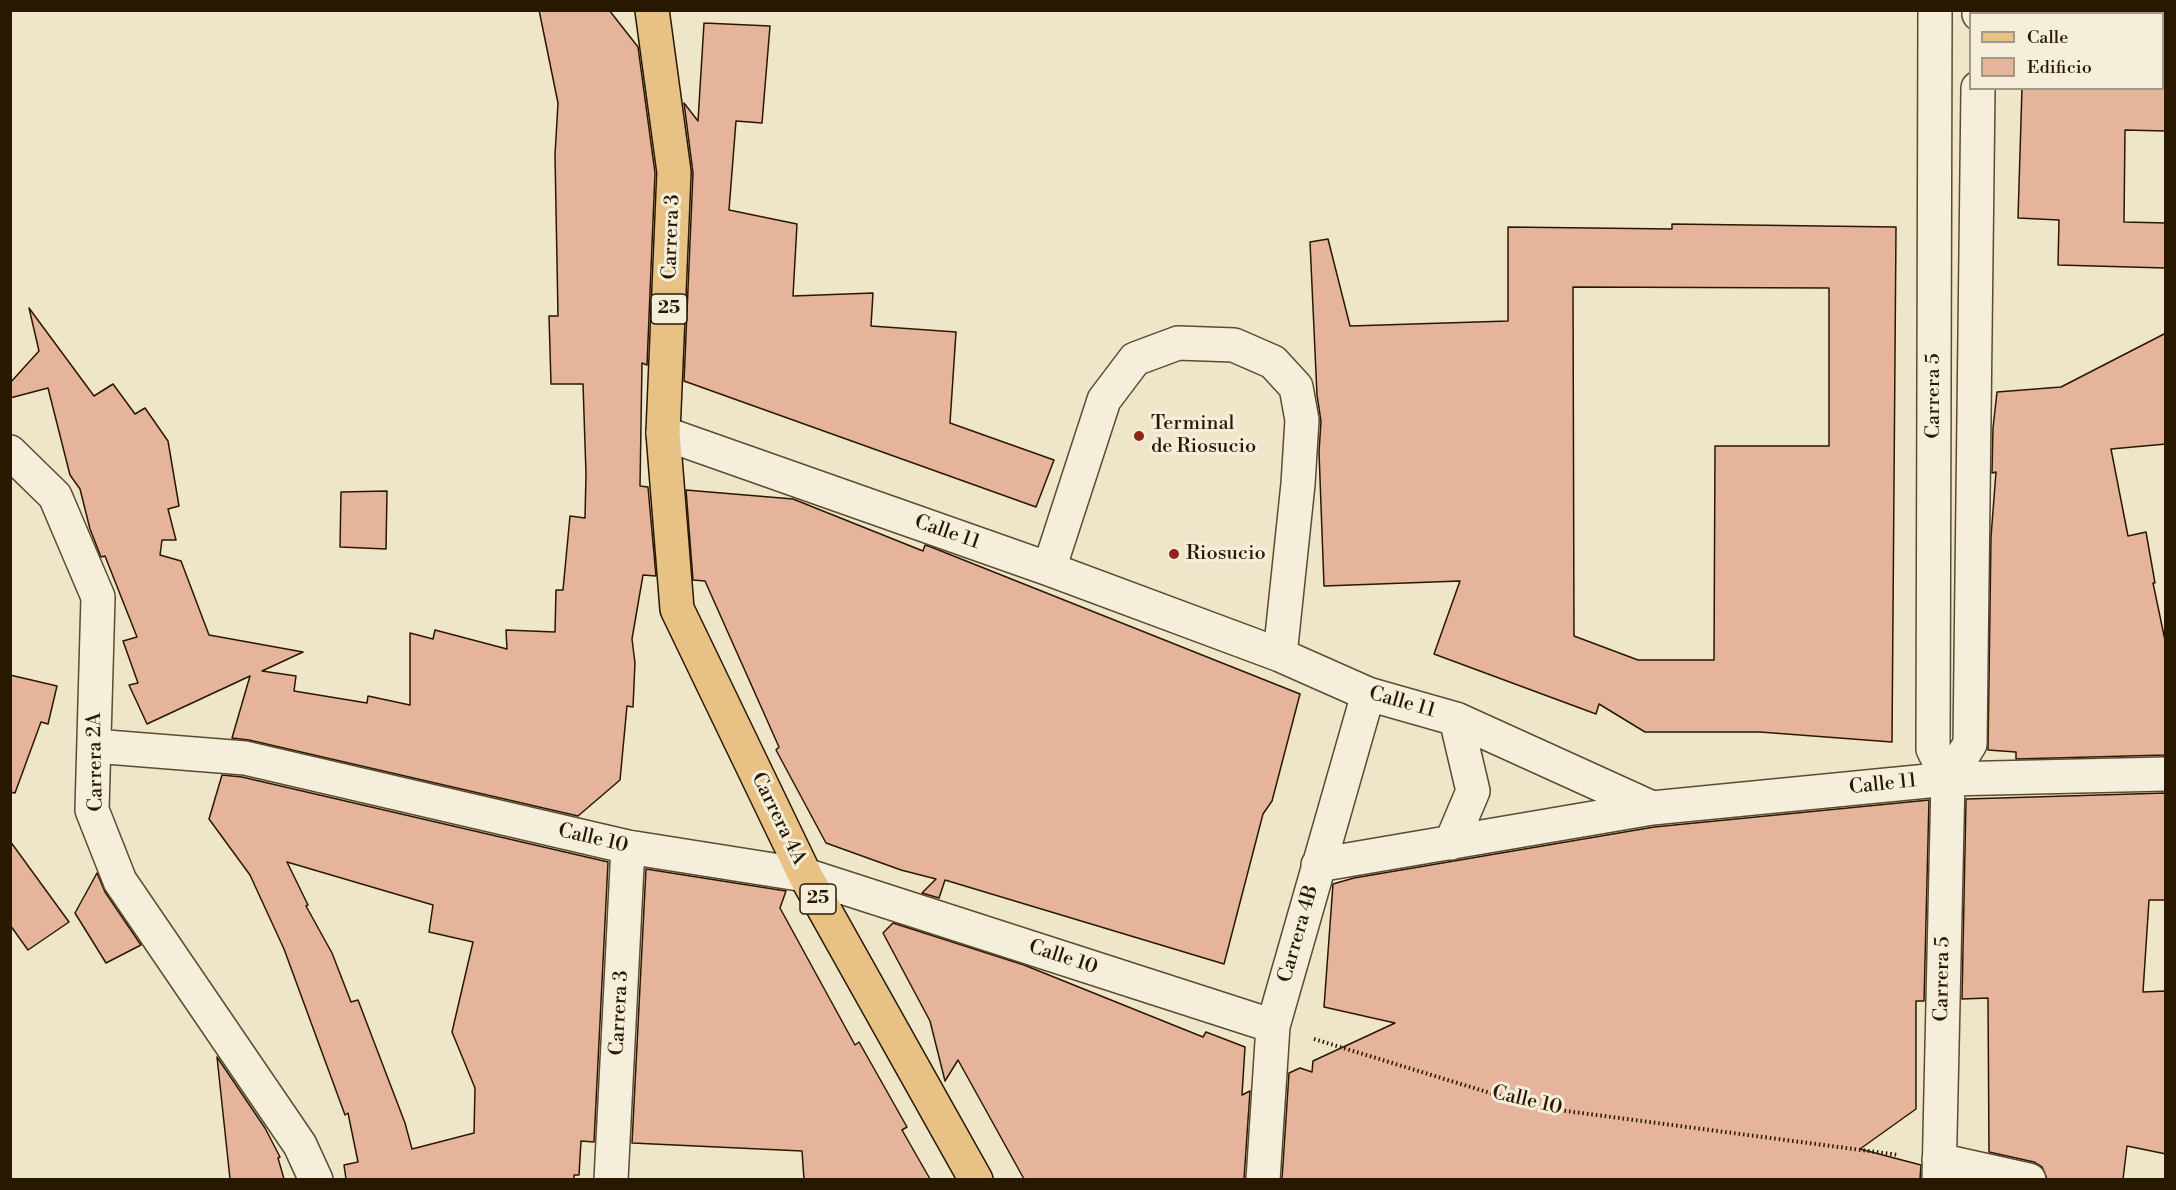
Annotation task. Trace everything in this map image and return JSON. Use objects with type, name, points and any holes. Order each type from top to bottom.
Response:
[{"type":"main road","name":"Carrera 3","points":[[652,10],[674,172],[663,433],[677,609]]},
{"type":"main road","name":"Carrera 4A","points":[[677,609],[805,875],[976,1179]]},
{"type":"street","name":"Carrera 5","points":[[1935,10],[1933,749],[1948,779],[1939,1170]]},
{"type":"street","name":"Carrera 5","points":[[1948,779],[1970,744],[1978,90]]},
{"type":"street","points":[[1049,569],[1104,400],[1135,359],[1178,343],[1234,345],[1273,362],[1296,387],[1302,420],[1299,484],[1280,655]]},
{"type":"street","name":"Calle 11","points":[[663,433],[1049,569],[1280,655],[1368,694],[1456,719],[1652,808],[1948,779],[2166,774]]},
{"type":"street","name":"Carrera 2A","points":[[10,452],[55,496],[98,597],[92,810],[120,881],[300,1145],[316,1179]]},
{"type":"street","name":"Carrera 4B","points":[[1263,1179],[1273,1026],[1368,694]]},
{"type":"street","points":[[1451,843],[1473,791],[1456,719]]},
{"type":"street","name":"Calle 10","points":[[94,746],[245,758],[628,847],[805,875],[1273,1026]]},
{"type":"street","points":[[1318,865],[1652,808]]},
{"type":"street","name":"Carrera 3","points":[[611,1179],[628,847]]},
{"type":"street","points":[[1939,1170],[2029,1179]]},
{"type":"path","name":"Calle 10","points":[[1273,1026],[1536,1107],[1939,1170]]},
{"type":"building","points":[[539,10],[609,10],[638,47],[655,173],[647,365],[642,363],[640,486],[648,487],[656,576],[643,575],[632,639],[635,663],[633,707],[627,706],[620,780],[578,816],[232,738],[250,676],[147,724],[129,685],[138,683],[123,641],[137,637],[105,556],[101,557],[90,529],[80,489],[70,475],[48,388],[10,398],[10,383],[39,351],[29,308],[94,396],[113,384],[135,414],[145,408],[168,441],[179,506],[168,509],[176,540],[162,540],[160,555],[181,561],[209,635],[303,652],[262,671],[296,676],[294,691],[367,703],[368,696],[410,705],[410,633],[433,639],[435,630],[507,649],[506,630],[555,632],[556,590],[563,590],[570,516],[585,518],[586,474],[583,384],[551,384],[549,316],[558,316],[555,155],[558,103]]},
{"type":"building","points":[[704,23],[770,26],[762,123],[736,121],[729,210],[797,224],[793,296],[873,293],[871,326],[956,332],[950,423],[1054,460],[1036,507],[684,381],[693,173],[684,103],[698,121]]},
{"type":"building","points":[[2166,88],[2166,131],[2125,130],[2124,222],[2166,223],[2166,268],[2058,265],[2059,220],[2018,218],[2022,90],[2164,90]]},
{"type":"building","points":[[1672,224],[1896,227],[1892,742],[1760,732],[1645,732],[1599,704],[1596,714],[1434,654],[1460,581],[1324,586],[1319,452],[1321,421],[1317,395],[1310,242],[1328,239],[1350,326],[1508,321],[1508,227],[1672,229]],"holes":[[[1573,287],[1829,288],[1829,446],[1715,446],[1714,660],[1638,660],[1574,636]]]},
{"type":"building","points":[[2166,333],[2166,444],[2111,449],[2128,536],[2146,532],[2155,583],[2153,583],[2166,645],[2166,755],[2016,759],[2016,752],[1988,750],[1991,537],[1996,472],[1992,473],[1993,428],[1997,392],[2061,387]]},
{"type":"building","points":[[686,490],[793,499],[923,551],[925,545],[931,547],[1300,694],[1272,801],[1263,814],[1224,964],[945,880],[939,898],[922,893],[936,879],[901,870],[826,843],[776,750],[779,747],[705,581],[693,580]]},
{"type":"building","points":[[387,491],[386,549],[340,547],[341,492]]},
{"type":"building","points":[[10,675],[57,686],[48,724],[41,722],[15,793],[10,792]]},
{"type":"building","points":[[222,775],[242,777],[608,862],[594,1142],[581,1141],[579,1175],[574,1175],[574,1179],[346,1179],[344,1165],[358,1162],[348,1113],[345,1115],[284,949],[250,875],[209,819]],"holes":[[[287,862],[433,905],[429,932],[473,942],[452,1032],[475,1088],[474,1133],[412,1149],[405,1123],[358,1000],[351,1002],[332,953],[306,906],[308,905]]]},
{"type":"building","points":[[2166,793],[2166,900],[2149,900],[2143,992],[2166,991],[2166,1154],[2127,1146],[2123,1179],[2047,1179],[2042,1167],[2034,1162],[1989,1152],[1988,998],[1962,999],[1966,799]]},
{"type":"building","points":[[1929,800],[1924,1001],[1916,1001],[1916,1109],[1860,1149],[1921,1165],[1920,1179],[1282,1179],[1289,1073],[1300,1068],[1312,1072],[1313,1061],[1395,1023],[1324,1007],[1333,884],[1354,878],[1654,827]]},
{"type":"building","points":[[10,841],[69,922],[28,950],[10,925]]},
{"type":"building","points":[[646,869],[786,891],[780,908],[855,1045],[859,1042],[907,1127],[902,1130],[930,1179],[804,1179],[802,1151],[632,1143]]},
{"type":"building","points":[[97,873],[105,892],[141,945],[106,963],[75,913]]},
{"type":"building","points":[[893,923],[1024,965],[1203,1037],[1206,1032],[1245,1047],[1242,1095],[1250,1091],[1244,1179],[1024,1179],[958,1060],[945,1081],[930,1021],[883,933]]},
{"type":"building","points":[[217,1057],[265,1128],[280,1157],[278,1158],[284,1179],[230,1179]]},
{"type":"place","name":"Terminal de Riosucio","points":[[1139,436]]},
{"type":"place","name":"Riosucio","points":[[1174,554]]}]
